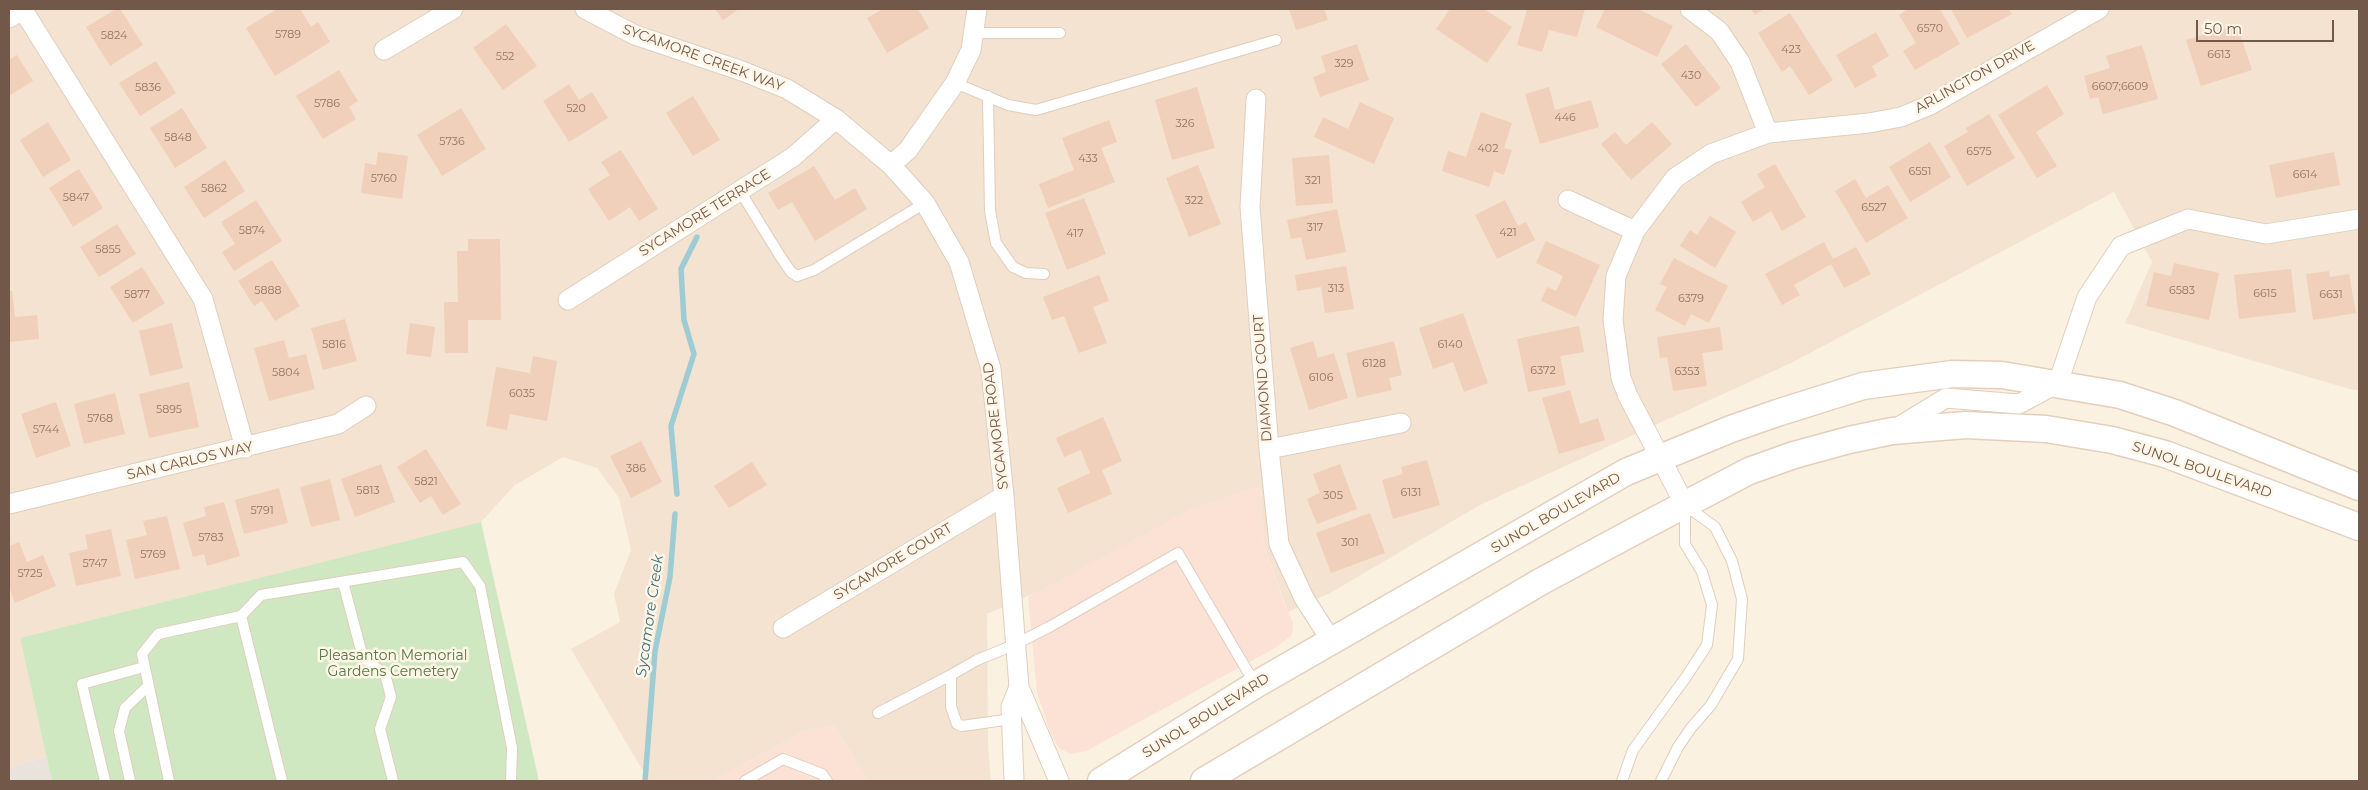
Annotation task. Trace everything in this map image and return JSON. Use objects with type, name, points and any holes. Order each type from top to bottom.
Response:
[{"type":"main road","name":"SUNOL BOULEVARD","points":[[1101,781],[1255,685],[1626,472],[1777,412],[1863,386],[1952,374],[2002,375],[2120,395],[2175,412],[2359,486]]},
{"type":"main road","name":"SUNOL BOULEVARD","points":[[1204,781],[1540,582],[1749,471],[1803,452],[1892,431],[1966,425],[2046,429],[2112,440],[2165,454],[2359,527]]},
{"type":"street","points":[[384,50],[453,9]]},
{"type":"street","name":"SYCAMORE CREEK WAY","points":[[585,9],[635,35],[742,71],[787,90],[836,119],[891,165]]},
{"type":"street","points":[[891,165],[908,150],[955,83],[970,50],[977,9]]},
{"type":"street","points":[[1690,9],[1719,31],[1740,62],[1768,133]]},
{"type":"street","name":"ARLINGTON DRIVE","points":[[1685,505],[1636,412],[1621,378],[1613,320],[1616,276],[1634,231],[1675,178],[1711,154],[1768,133],[1869,123],[1901,117],[1930,105],[2099,9]]},
{"type":"street","points":[[16,14],[203,299],[245,448]]},
{"type":"street","name":"DIAMOND COURT","points":[[1256,99],[1250,207],[1269,449],[1279,544],[1304,598],[1332,642]]},
{"type":"street","name":"SYCAMORE TERRACE","points":[[568,300],[793,157],[836,119]]},
{"type":"street","name":"SYCAMORE ROAD","points":[[891,165],[925,203],[959,262],[991,369],[1004,496],[1014,645],[1019,687],[1059,781]]},
{"type":"street","points":[[1568,200],[1634,231]]},
{"type":"street","points":[[2058,383],[2087,297],[2121,246],[2188,219],[2266,234],[2359,219]]},
{"type":"street","name":"SUNOL BOULEVARD","points":[[1892,431],[1946,398],[2019,404],[2058,383]]},
{"type":"street","name":"SAN CARLOS WAY","points":[[9,504],[338,424],[366,406]]},
{"type":"street","points":[[1269,449],[1401,423]]},
{"type":"street","name":"SYCAMORE COURT","points":[[783,628],[1004,496]]},
{"type":"street","name":"SYCAMORE ROAD","points":[[1014,781],[1011,707],[1019,687]]},
{"type":"lane","points":[[973,33],[1060,33]]},
{"type":"lane","points":[[955,83],[1008,105],[1036,110],[1276,40]]},
{"type":"lane","points":[[988,96],[990,211],[996,242],[1013,267],[1026,273],[1044,274]]},
{"type":"lane","points":[[740,191],[780,256],[791,272],[797,276],[814,270],[925,203]]},
{"type":"lane","points":[[1622,781],[1633,750],[1707,645],[1712,605],[1702,572],[1685,544],[1685,505]]},
{"type":"lane","points":[[1661,781],[1678,748],[1691,728],[1711,705],[1738,659],[1742,599],[1732,561],[1715,527],[1685,505]]},
{"type":"lane","points":[[878,713],[978,660],[1014,645],[1051,626],[1178,554],[1255,685]]},
{"type":"lane","points":[[169,781],[142,654],[158,634],[241,616],[261,595],[462,562],[480,586],[512,748],[511,781]]},
{"type":"lane","points":[[344,582],[364,658],[385,674],[391,697],[380,729],[394,781]]},
{"type":"lane","points":[[241,616],[282,781]]},
{"type":"lane","points":[[105,781],[82,684],[144,667]]},
{"type":"lane","points":[[951,675],[951,706],[957,724],[962,726],[1012,719]]},
{"type":"lane","points":[[130,781],[119,731],[125,708],[148,686]]},
{"type":"lane","points":[[745,781],[783,759],[822,774],[827,781]]},
{"type":"shaded area","points":[[9,9],[2359,9],[2359,390],[2353,390],[2125,323],[2152,262],[2114,192],[1791,363],[1480,505],[1330,593],[1288,612],[1264,545],[1260,486],[1190,510],[1046,588],[987,614],[988,746],[991,781],[868,781],[835,726],[806,730],[712,781],[649,781],[571,649],[620,622],[614,594],[631,550],[619,498],[597,468],[563,457],[515,485],[481,522],[20,638],[47,757],[9,767]]},
{"type":"shaded area","points":[[1260,486],[1264,545],[1293,623],[1292,635],[1275,648],[1086,751],[1071,754],[1059,748],[1050,732],[1037,692],[1028,597],[1190,510]]},
{"type":"shaded area","points":[[835,726],[868,781],[712,781],[806,730]]},
{"type":"shaded area","points":[[47,757],[52,781],[9,781],[9,767]]},
{"type":"green space","name":"Pleasanton Memorial Gardens Cemetery","points":[[481,522],[539,781],[52,781],[20,638]]},
{"type":"building","points":[[116,9],[120,9],[143,45],[110,66],[86,27]]},
{"type":"building","points":[[277,9],[300,9],[311,27],[318,22],[330,42],[275,76],[246,28]]},
{"type":"building","points":[[715,9],[739,9],[723,20]]},
{"type":"building","points":[[883,9],[918,9],[929,28],[887,53],[867,18]]},
{"type":"building","points":[[1289,9],[1324,9],[1328,20],[1296,30]]},
{"type":"building","points":[[1450,9],[1484,9],[1512,27],[1487,63],[1436,29]]},
{"type":"building","points":[[1527,9],[1585,9],[1577,37],[1549,30],[1542,52],[1517,45]]},
{"type":"building","points":[[1605,9],[1638,9],[1673,26],[1657,57],[1596,27]]},
{"type":"building","points":[[1751,9],[1764,9],[1755,15]]},
{"type":"building","points":[[1908,9],[1940,9],[1960,44],[1915,70],[1903,51],[1916,43],[1899,15]]},
{"type":"building","points":[[1951,9],[2009,9],[2012,14],[1967,38]]},
{"type":"building","points":[[1790,13],[1833,80],[1809,95],[1790,66],[1782,72],[1758,33]]},
{"type":"building","points":[[506,24],[537,66],[503,90],[473,48]]},
{"type":"building","points":[[2237,25],[2252,70],[2201,86],[2186,40]]},
{"type":"building","points":[[1876,32],[1889,56],[1872,66],[1877,76],[1855,88],[1836,55]]},
{"type":"building","points":[[1357,44],[1369,80],[1320,97],[1313,77],[1326,72],[1321,56]]},
{"type":"building","points":[[1686,44],[1721,88],[1696,107],[1661,64]]},
{"type":"building","points":[[2142,45],[2158,99],[2103,114],[2098,97],[2090,99],[2084,76],[2110,68],[2106,56]]},
{"type":"building","points":[[17,55],[33,81],[9,96],[9,60]]},
{"type":"building","points":[[156,61],[176,93],[140,116],[119,83]]},
{"type":"building","points":[[339,70],[358,101],[349,107],[356,119],[323,139],[296,96]]},
{"type":"building","points":[[569,84],[579,100],[592,92],[608,118],[569,142],[543,101]]},
{"type":"building","points":[[2047,85],[2064,114],[2036,132],[2057,166],[2037,178],[1998,115]]},
{"type":"building","points":[[1197,87],[1215,148],[1172,160],[1155,100]]},
{"type":"building","points":[[1549,87],[1555,110],[1591,100],[1599,127],[1540,144],[1525,94]]},
{"type":"building","points":[[693,96],[720,140],[693,156],[666,113]]},
{"type":"building","points":[[1360,102],[1394,118],[1374,164],[1314,137],[1323,117],[1348,129]]},
{"type":"building","points":[[182,108],[207,148],[175,168],[150,128]]},
{"type":"building","points":[[461,108],[486,149],[442,176],[417,135]]},
{"type":"building","points":[[1481,112],[1512,123],[1504,148],[1512,150],[1504,175],[1494,171],[1489,187],[1442,171],[1448,151],[1466,157]]},
{"type":"building","points":[[1989,114],[2015,158],[1967,186],[1944,146],[1968,132],[1966,128]]},
{"type":"building","points":[[1109,120],[1117,142],[1101,148],[1115,182],[1048,208],[1039,184],[1074,170],[1062,138]]},
{"type":"building","points":[[48,122],[71,160],[43,177],[20,140]]},
{"type":"building","points":[[1652,122],[1672,144],[1631,180],[1601,144],[1615,132],[1626,145]]},
{"type":"building","points":[[1930,142],[1951,177],[1910,202],[1889,167]]},
{"type":"building","points":[[621,150],[658,209],[639,221],[630,207],[609,221],[588,189],[610,175],[601,162]]},
{"type":"building","points":[[378,152],[408,156],[402,199],[361,193],[365,163],[376,165]]},
{"type":"building","points":[[2334,152],[2340,185],[2276,198],[2269,165]]},
{"type":"building","points":[[1329,155],[1333,203],[1296,206],[1292,158]]},
{"type":"building","points":[[225,160],[245,191],[204,218],[184,187]]},
{"type":"building","points":[[1775,164],[1806,217],[1782,231],[1771,211],[1753,222],[1741,202],[1765,187],[1757,174]]},
{"type":"building","points":[[1198,165],[1221,224],[1189,237],[1166,178]]},
{"type":"building","points":[[814,166],[835,200],[855,188],[867,209],[815,241],[792,202],[778,210],[768,193]]},
{"type":"building","points":[[79,169],[103,208],[73,227],[49,188]]},
{"type":"building","points":[[1855,179],[1866,198],[1888,185],[1908,218],[1866,243],[1835,191]]},
{"type":"building","points":[[1084,198],[1106,254],[1067,270],[1045,213]]},
{"type":"building","points":[[256,200],[282,241],[234,271],[222,252],[235,244],[221,222]]},
{"type":"building","points":[[1505,200],[1518,226],[1526,222],[1535,240],[1497,259],[1475,215]]},
{"type":"building","points":[[1337,209],[1346,252],[1306,260],[1301,237],[1291,239],[1287,220]]},
{"type":"building","points":[[1710,216],[1736,232],[1715,268],[1680,246],[1690,230],[1697,235]]},
{"type":"building","points":[[117,224],[136,254],[99,277],[80,247]]},
{"type":"building","points":[[468,239],[500,239],[501,320],[468,320],[468,353],[445,353],[444,302],[458,302],[457,251],[468,251]]},
{"type":"building","points":[[1546,241],[1600,265],[1576,317],[1541,301],[1547,287],[1556,291],[1563,276],[1536,263]]},
{"type":"building","points":[[1824,242],[1833,259],[1856,247],[1871,274],[1844,288],[1831,264],[1794,285],[1800,295],[1782,305],[1765,274]]},
{"type":"building","points":[[1674,258],[1728,286],[1709,323],[1691,314],[1685,326],[1655,310],[1667,287],[1660,284]]},
{"type":"building","points":[[272,260],[300,306],[275,321],[262,301],[254,306],[238,281]]},
{"type":"building","points":[[2174,263],[2219,273],[2209,320],[2146,306],[2154,272],[2171,276]]},
{"type":"building","points":[[1346,266],[1354,309],[1325,313],[1321,287],[1297,291],[1295,275]]},
{"type":"building","points":[[142,267],[165,303],[133,323],[110,287]]},
{"type":"building","points":[[2291,269],[2296,312],[2239,319],[2234,275]]},
{"type":"building","points":[[2329,271],[2330,277],[2349,274],[2356,313],[2313,320],[2306,274]]},
{"type":"building","points":[[1099,275],[1109,301],[1093,307],[1107,343],[1079,353],[1064,316],[1052,320],[1043,297]]},
{"type":"building","points":[[9,291],[12,291],[15,317],[37,315],[39,339],[9,342]]},
{"type":"building","points":[[1463,313],[1488,383],[1464,392],[1453,362],[1433,369],[1419,328]]},
{"type":"building","points":[[345,319],[357,361],[323,370],[311,328]]},
{"type":"building","points":[[172,323],[183,368],[150,376],[139,331]]},
{"type":"building","points":[[410,323],[435,327],[431,357],[406,354]]},
{"type":"building","points":[[1579,326],[1584,352],[1560,356],[1566,385],[1528,392],[1517,339]]},
{"type":"building","points":[[1720,327],[1723,350],[1702,353],[1707,386],[1673,391],[1667,357],[1660,358],[1657,337]]},
{"type":"building","points":[[284,340],[289,358],[306,354],[315,389],[269,401],[254,348]]},
{"type":"building","points":[[1313,341],[1318,358],[1334,353],[1348,398],[1309,410],[1290,348]]},
{"type":"building","points":[[1394,341],[1402,375],[1389,378],[1392,390],[1357,398],[1346,353]]},
{"type":"building","points":[[533,356],[557,361],[547,421],[510,414],[507,430],[486,426],[496,367],[530,373]]},
{"type":"building","points":[[189,382],[199,427],[149,438],[139,394]]},
{"type":"building","points":[[1570,390],[1580,424],[1598,418],[1605,440],[1559,454],[1542,398]]},
{"type":"building","points":[[115,393],[125,434],[84,444],[74,404]]},
{"type":"building","points":[[56,402],[71,446],[36,458],[21,414]]},
{"type":"building","points":[[1103,417],[1122,461],[1102,470],[1112,494],[1068,513],[1057,488],[1090,473],[1081,450],[1064,457],[1056,438]]},
{"type":"building","points":[[641,441],[662,482],[631,498],[610,456]]},
{"type":"building","points":[[426,449],[461,504],[443,515],[431,496],[420,503],[397,467]]},
{"type":"building","points":[[1427,460],[1440,505],[1393,519],[1382,480],[1403,474],[1401,467]]},
{"type":"building","points":[[752,462],[767,485],[729,508],[714,486]]},
{"type":"building","points":[[381,464],[395,502],[355,517],[341,479]]},
{"type":"building","points":[[1340,464],[1357,509],[1317,524],[1307,499],[1320,493],[1313,474]]},
{"type":"building","points":[[330,479],[340,520],[311,527],[300,487]]},
{"type":"building","points":[[279,488],[288,523],[244,534],[235,500]]},
{"type":"building","points":[[224,502],[240,556],[207,566],[204,554],[193,557],[183,523],[206,516],[204,507]]},
{"type":"building","points":[[1370,513],[1385,553],[1331,573],[1316,533]]},
{"type":"building","points":[[167,516],[180,569],[135,579],[126,540],[147,535],[143,521]]},
{"type":"building","points":[[111,529],[121,576],[76,586],[69,553],[88,549],[85,535]]},
{"type":"building","points":[[19,542],[27,562],[43,555],[56,586],[15,603],[9,586],[9,546]]},
{"type":"waterway","name":"Sycamore Creek","points":[[677,494],[671,426],[694,354],[684,320],[681,269],[697,237]]},
{"type":"waterway","name":"Sycamore Creek","points":[[645,781],[655,651],[670,577],[675,514]]}]
